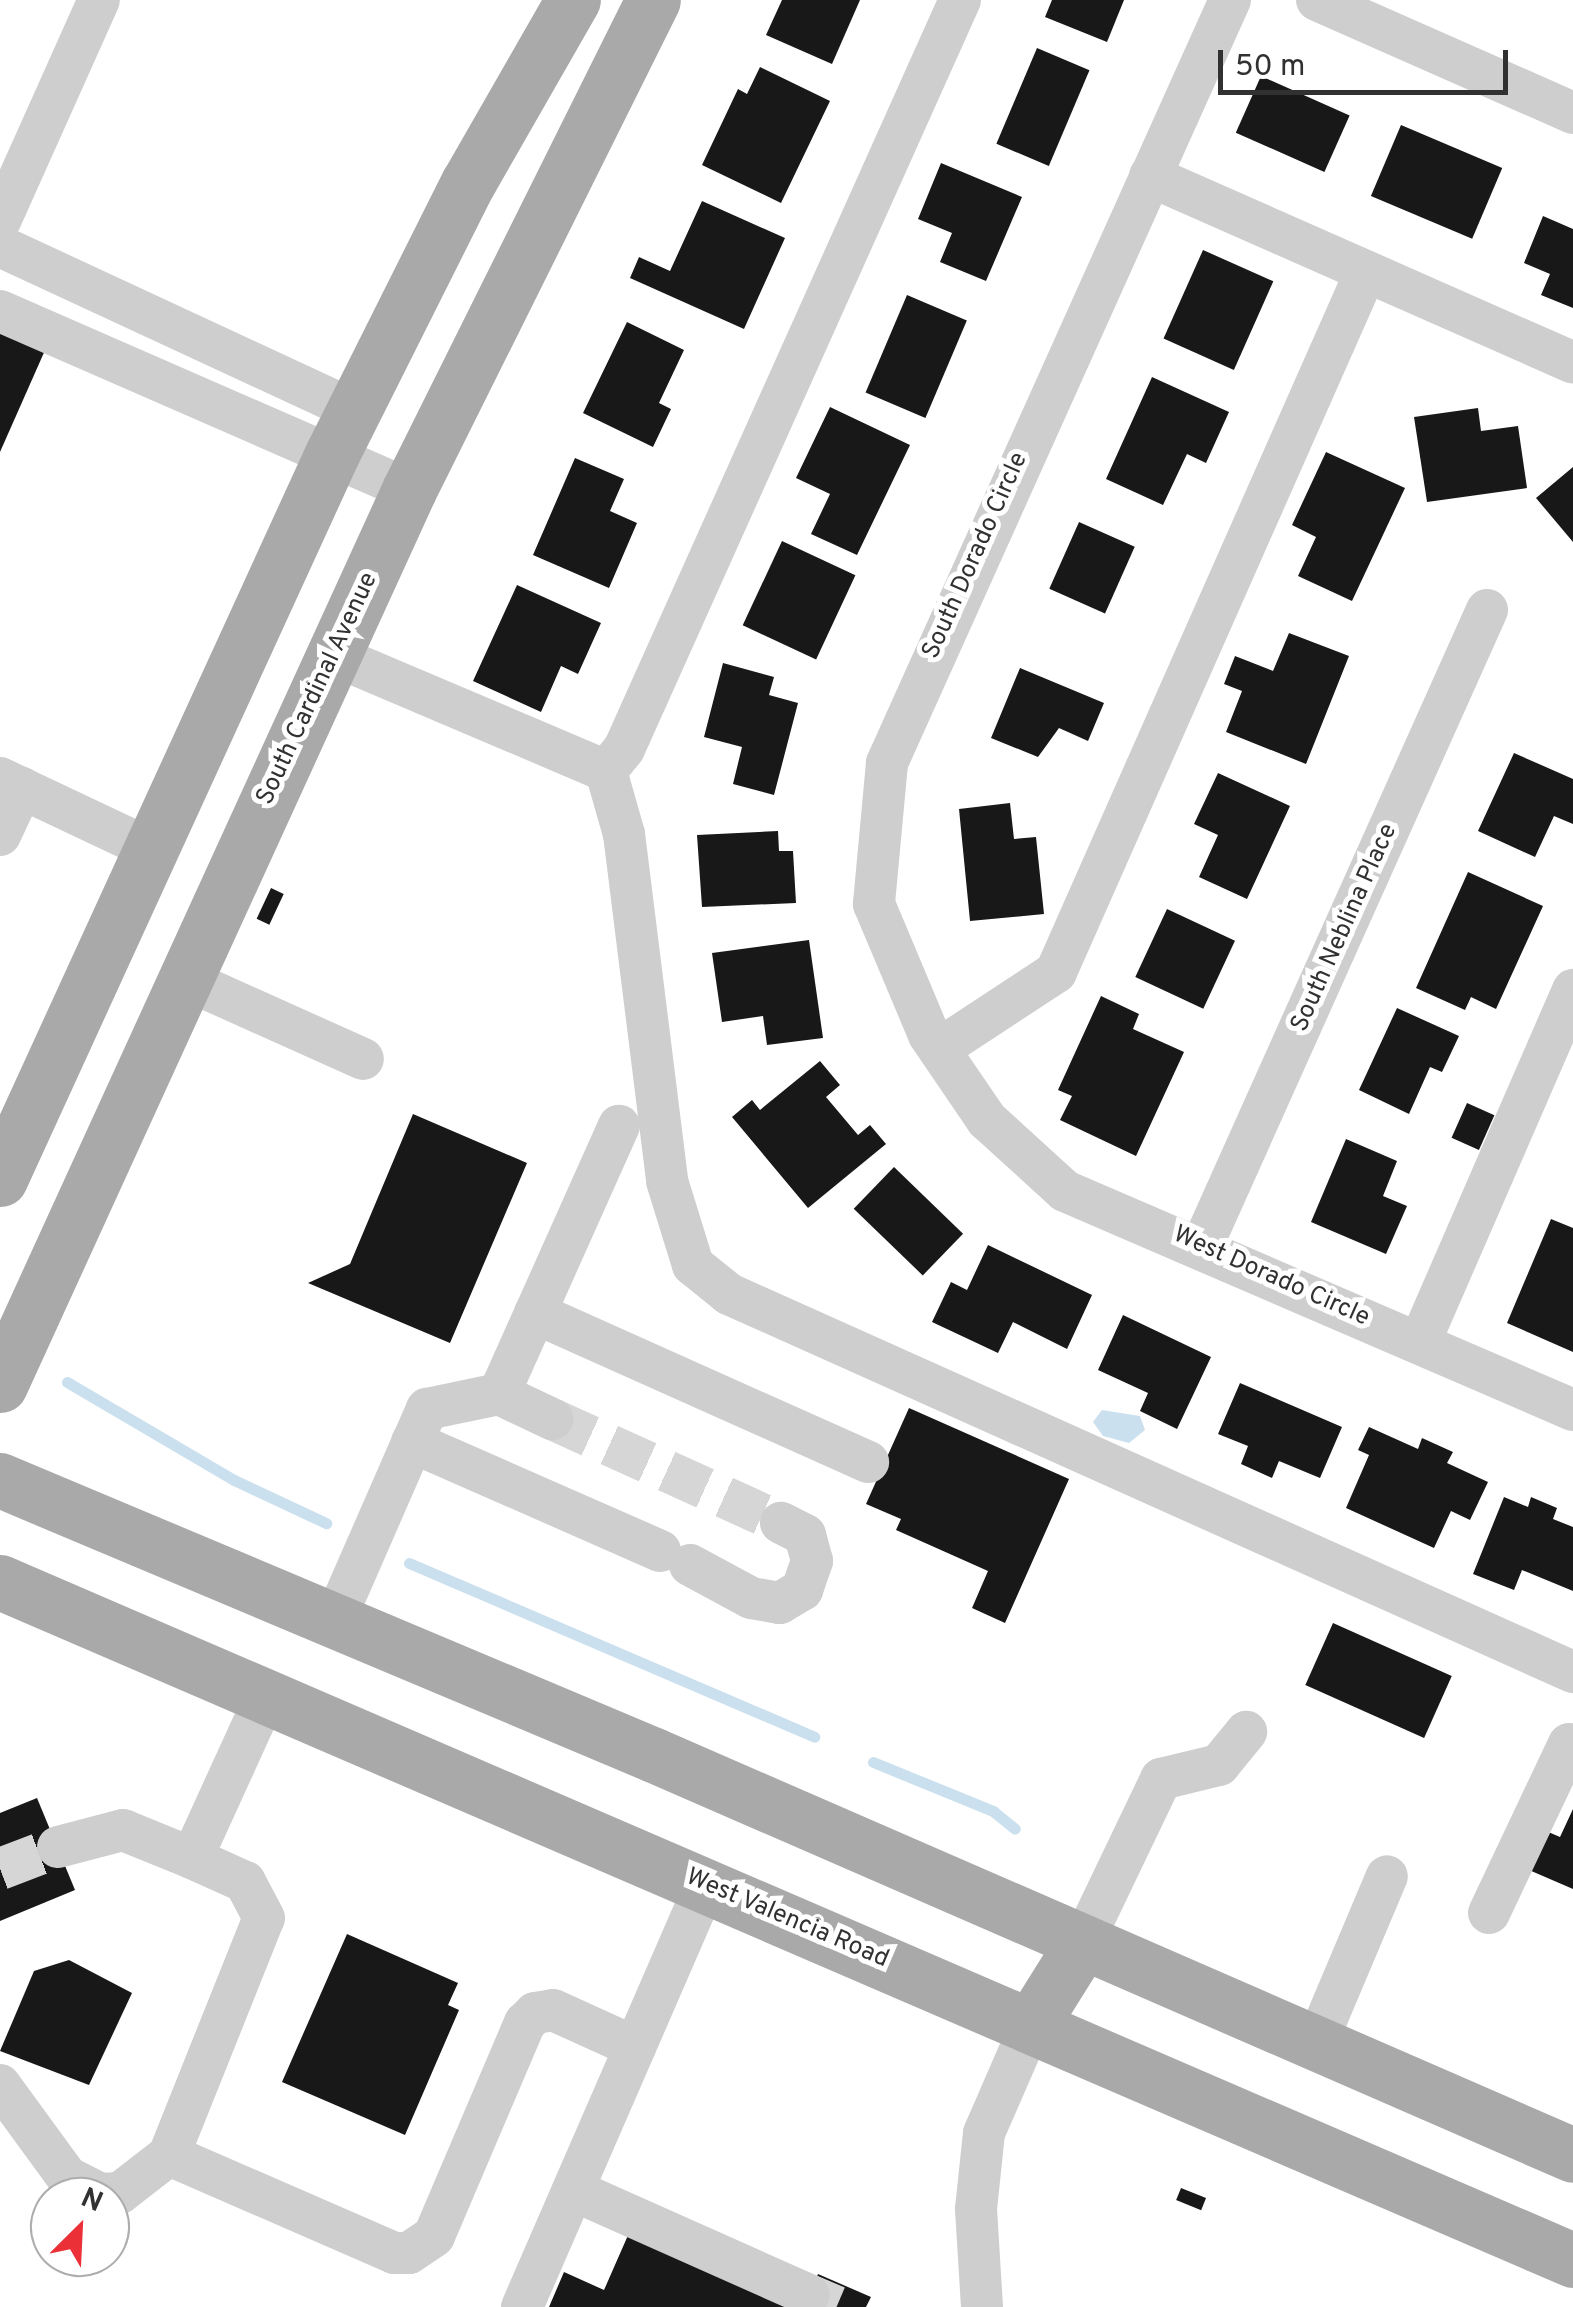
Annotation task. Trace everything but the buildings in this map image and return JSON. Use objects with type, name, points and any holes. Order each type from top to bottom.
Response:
[{"type":"main road","points":[[0,1179],[342,432],[468,183],[572,0]]},
{"type":"main road","name":"South Cardinal Avenue","points":[[0,1386],[409,490],[653,0]]},
{"type":"main road","points":[[0,1480],[1083,1942],[1573,2156]]},
{"type":"main road","name":"West Valencia Road","points":[[0,1582],[1573,2260]]},
{"type":"main road","points":[[1031,2025],[1083,1942]]},
{"type":"street","points":[[0,221],[99,0]]},
{"type":"street","points":[[606,772],[624,749],[960,0]]},
{"type":"street","name":"South Dorado Circle","points":[[987,1120],[939,1049],[874,904],[888,763],[1230,0]]},
{"type":"street","points":[[1317,0],[1573,113]]},
{"type":"street","points":[[1150,176],[1573,363]]},
{"type":"street","points":[[0,246],[342,432],[409,490]]},
{"type":"street","points":[[939,1049],[1056,972],[1366,271]]},
{"type":"street","points":[[0,311],[342,432]]},
{"type":"street","name":"South Neblina Place","points":[[1202,1246],[1488,610]]},
{"type":"street","points":[[333,655],[606,772]]},
{"type":"street","points":[[606,772],[624,834],[667,1181],[692,1265],[729,1294],[1573,1672]]},
{"type":"street","points":[[0,835],[11,783],[152,850]]},
{"type":"street","points":[[185,980],[363,1058]]},
{"type":"street","points":[[1420,1342],[1573,990]]},
{"type":"street","name":"West Dorado Circle","points":[[987,1120],[1065,1191],[1202,1246],[1573,1410]]},
{"type":"street","points":[[499,1394],[619,1126]]},
{"type":"street","points":[[535,1314],[868,1462]]},
{"type":"street","points":[[333,1624],[426,1409],[499,1394],[552,1419]]},
{"type":"street","points":[[412,1442],[675,1558],[751,1598],[780,1603],[802,1590],[812,1561],[805,1534],[780,1523]]},
{"type":"street","points":[[192,1858],[264,1698]]},
{"type":"street","points":[[1083,1942],[1161,1780],[1220,1765],[1246,1732]]},
{"type":"street","points":[[1489,1913],[1569,1744]]},
{"type":"street","points":[[0,2086],[67,2177],[100,2194],[120,2193],[169,2155],[264,1918],[245,1882],[123,1830],[58,1847]]},
{"type":"street","points":[[1316,2044],[1387,1876]]},
{"type":"street","points":[[522,2307],[706,1884]]},
{"type":"street","points":[[169,2155],[394,2253],[409,2252],[434,2236],[525,2024],[536,2013],[553,2010],[635,2046]]},
{"type":"street","points":[[982,2307],[976,2209],[984,2133],[1031,2025]]},
{"type":"street","points":[[574,2190],[809,2295]]},
{"type":"water","points":[[1102,1410],[1140,1416],[1145,1430],[1129,1443],[1103,1436],[1093,1422]]},
{"type":"waterway","points":[[67,1382],[234,1480],[326,1523]]},
{"type":"waterway","points":[[409,1563],[814,1737]]},
{"type":"waterway","points":[[873,1762],[993,1811],[1015,1829]]},
{"type":"tunnel","points":[[552,1419],[781,1523]]},
{"type":"tunnel","points":[[0,1869],[58,1847]]},
{"type":"tunnel","points":[[809,2295],[837,2307]]}]
